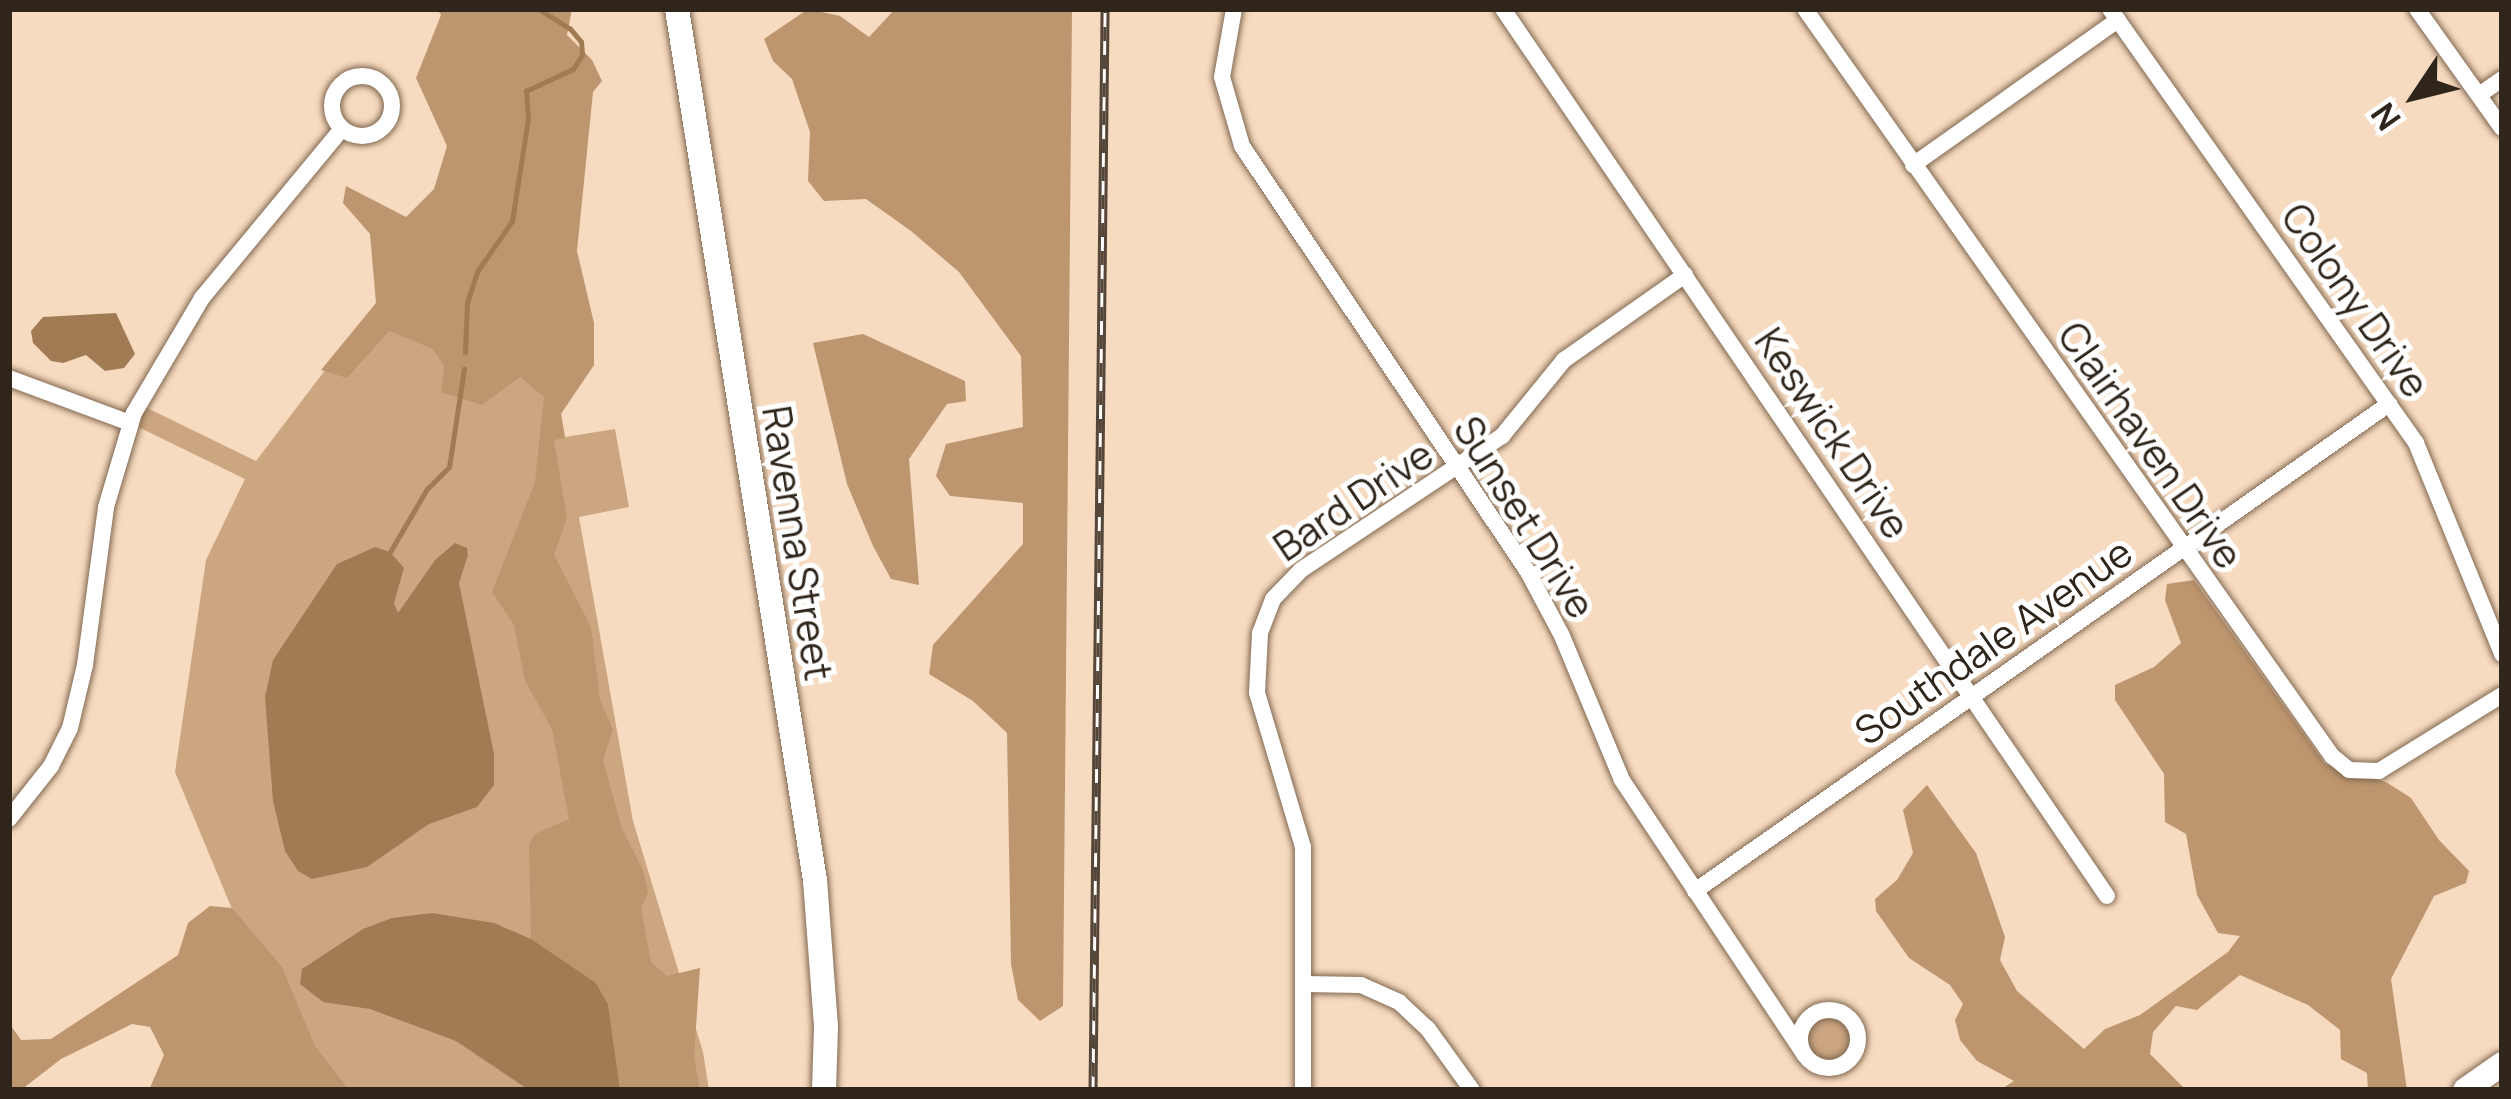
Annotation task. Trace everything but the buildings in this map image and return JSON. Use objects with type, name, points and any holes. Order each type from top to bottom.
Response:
[{"type":"street","name":"Ravenna Street","points":[[677,9],[815,880],[826,1027],[824,1090]]},
{"type":"street","name":"Sunset Drive","points":[[1234,9],[1222,77],[1242,146],[1551,612],[1616,768],[1804,1055]]},
{"type":"street","name":"Keswick Drive","points":[[1503,9],[2107,896]]},
{"type":"street","name":"Clairhaven Drive","points":[[1804,9],[2306,724],[2349,770],[2366,773],[2396,764],[2502,694]]},
{"type":"street","points":[[2417,9],[2502,128]]},
{"type":"street","points":[[1913,165],[2114,15]]},
{"type":"street","name":"Colony Drive","points":[[2114,15],[2427,464],[2502,653]]},
{"type":"street","points":[[2479,95],[2502,79]]},
{"type":"street","points":[[9,819],[52,766],[70,728],[85,665],[106,507],[130,423],[202,298],[340,131]]},
{"type":"street","name":"Bard Drive","points":[[1303,1090],[1303,847],[1257,693],[1260,633],[1284,583],[1458,469],[1521,417],[1564,360],[1685,275]]},
{"type":"street","points":[[9,378],[130,423]]},
{"type":"street","name":"Southdale Avenue","points":[[1695,891],[2389,404]]},
{"type":"street","points":[[1304,984],[1360,985],[1400,1002],[1428,1029],[1472,1090]]},
{"type":"street","points":[[2465,1090],[2502,1064]]},
{"type":"shaded area","points":[[437,9],[572,9],[567,35],[592,60],[602,81],[593,92],[577,251],[594,323],[594,365],[561,414],[565,438],[554,440],[567,518],[554,555],[591,627],[600,700],[613,729],[603,760],[622,829],[643,870],[648,893],[641,908],[651,962],[667,976],[700,968],[694,1057],[700,1090],[620,1090],[608,1003],[596,983],[531,939],[529,845],[535,834],[569,819],[552,729],[525,681],[514,625],[492,592],[535,482],[544,397],[520,377],[482,405],[441,392],[444,366],[433,349],[389,331],[347,378],[321,370],[376,303],[370,234],[343,203],[346,186],[406,217],[434,189],[447,146],[416,78],[441,15]]},
{"type":"shaded area","points":[[808,9],[840,16],[869,37],[895,9],[1072,9],[1063,1006],[1040,1021],[1018,1000],[1011,964],[1007,733],[973,701],[929,674],[933,645],[1023,544],[1023,503],[950,496],[936,476],[946,444],[1023,427],[1021,356],[959,272],[911,231],[866,199],[824,201],[808,181],[810,132],[792,79],[773,61],[764,39]]},
{"type":"shaded area","points":[[376,303],[551,355],[565,437],[615,429],[629,507],[579,517],[633,821],[703,1052],[709,1090],[325,1090],[286,1039],[175,772],[206,560],[245,479],[130,423],[139,404],[256,461]]},
{"type":"shaded area","points":[[116,313],[135,354],[124,368],[105,371],[86,355],[63,363],[51,361],[33,343],[31,331],[43,317]]},
{"type":"shaded area","points":[[863,334],[965,381],[966,401],[947,404],[909,459],[919,585],[891,579],[873,546],[847,484],[813,343]]},
{"type":"shaded area","points":[[455,543],[467,548],[459,583],[494,754],[494,785],[477,807],[429,824],[367,867],[312,879],[298,871],[285,851],[273,801],[265,697],[273,660],[337,564],[375,547],[390,552],[404,568],[394,603],[398,613],[435,560]]},
{"type":"shaded area","points":[[2194,580],[2325,764],[2386,782],[2411,798],[2439,840],[2469,871],[2466,883],[2434,896],[2391,979],[2407,1090],[2368,1090],[2367,1073],[2341,1059],[2340,1030],[2308,1005],[2240,975],[2197,1010],[2176,1006],[2153,1032],[2150,1054],[2186,1090],[2000,1090],[2014,1081],[1977,1061],[1960,1040],[1955,1020],[1963,1004],[1950,985],[1909,958],[1876,911],[1875,899],[1897,880],[1913,853],[1903,810],[1927,785],[1976,853],[2005,937],[2000,960],[2017,991],[2084,1049],[2105,1029],[2140,1015],[2228,952],[2240,936],[2218,933],[2197,895],[2186,834],[2165,822],[2164,774],[2115,700],[2115,685],[2154,667],[2181,643],[2165,600],[2167,584]]},
{"type":"shaded area","points":[[210,906],[232,908],[282,967],[315,1046],[349,1090],[149,1090],[164,1055],[150,1027],[132,1024],[61,1059],[21,1090],[9,1090],[9,1023],[21,1040],[51,1039],[178,955],[188,923]]},
{"type":"shaded area","points":[[432,913],[494,923],[531,939],[596,983],[608,1004],[620,1090],[529,1090],[456,1041],[370,1009],[323,1002],[300,984],[302,969],[363,929],[392,918]]},
{"type":"shaded area","points":[[1829,1010],[1849,1019],[1858,1039],[1849,1059],[1829,1068],[1809,1059],[1800,1039],[1809,1019]]},
{"type":"waterway","points":[[465,353],[467,303],[477,272],[512,221],[528,119],[526,91],[573,69],[582,55],[581,42],[570,29],[538,9]]},
{"type":"waterway","points":[[390,552],[427,489],[449,467],[464,369]]},
{"type":"railway","points":[[1093,1090],[1105,9]]}]
